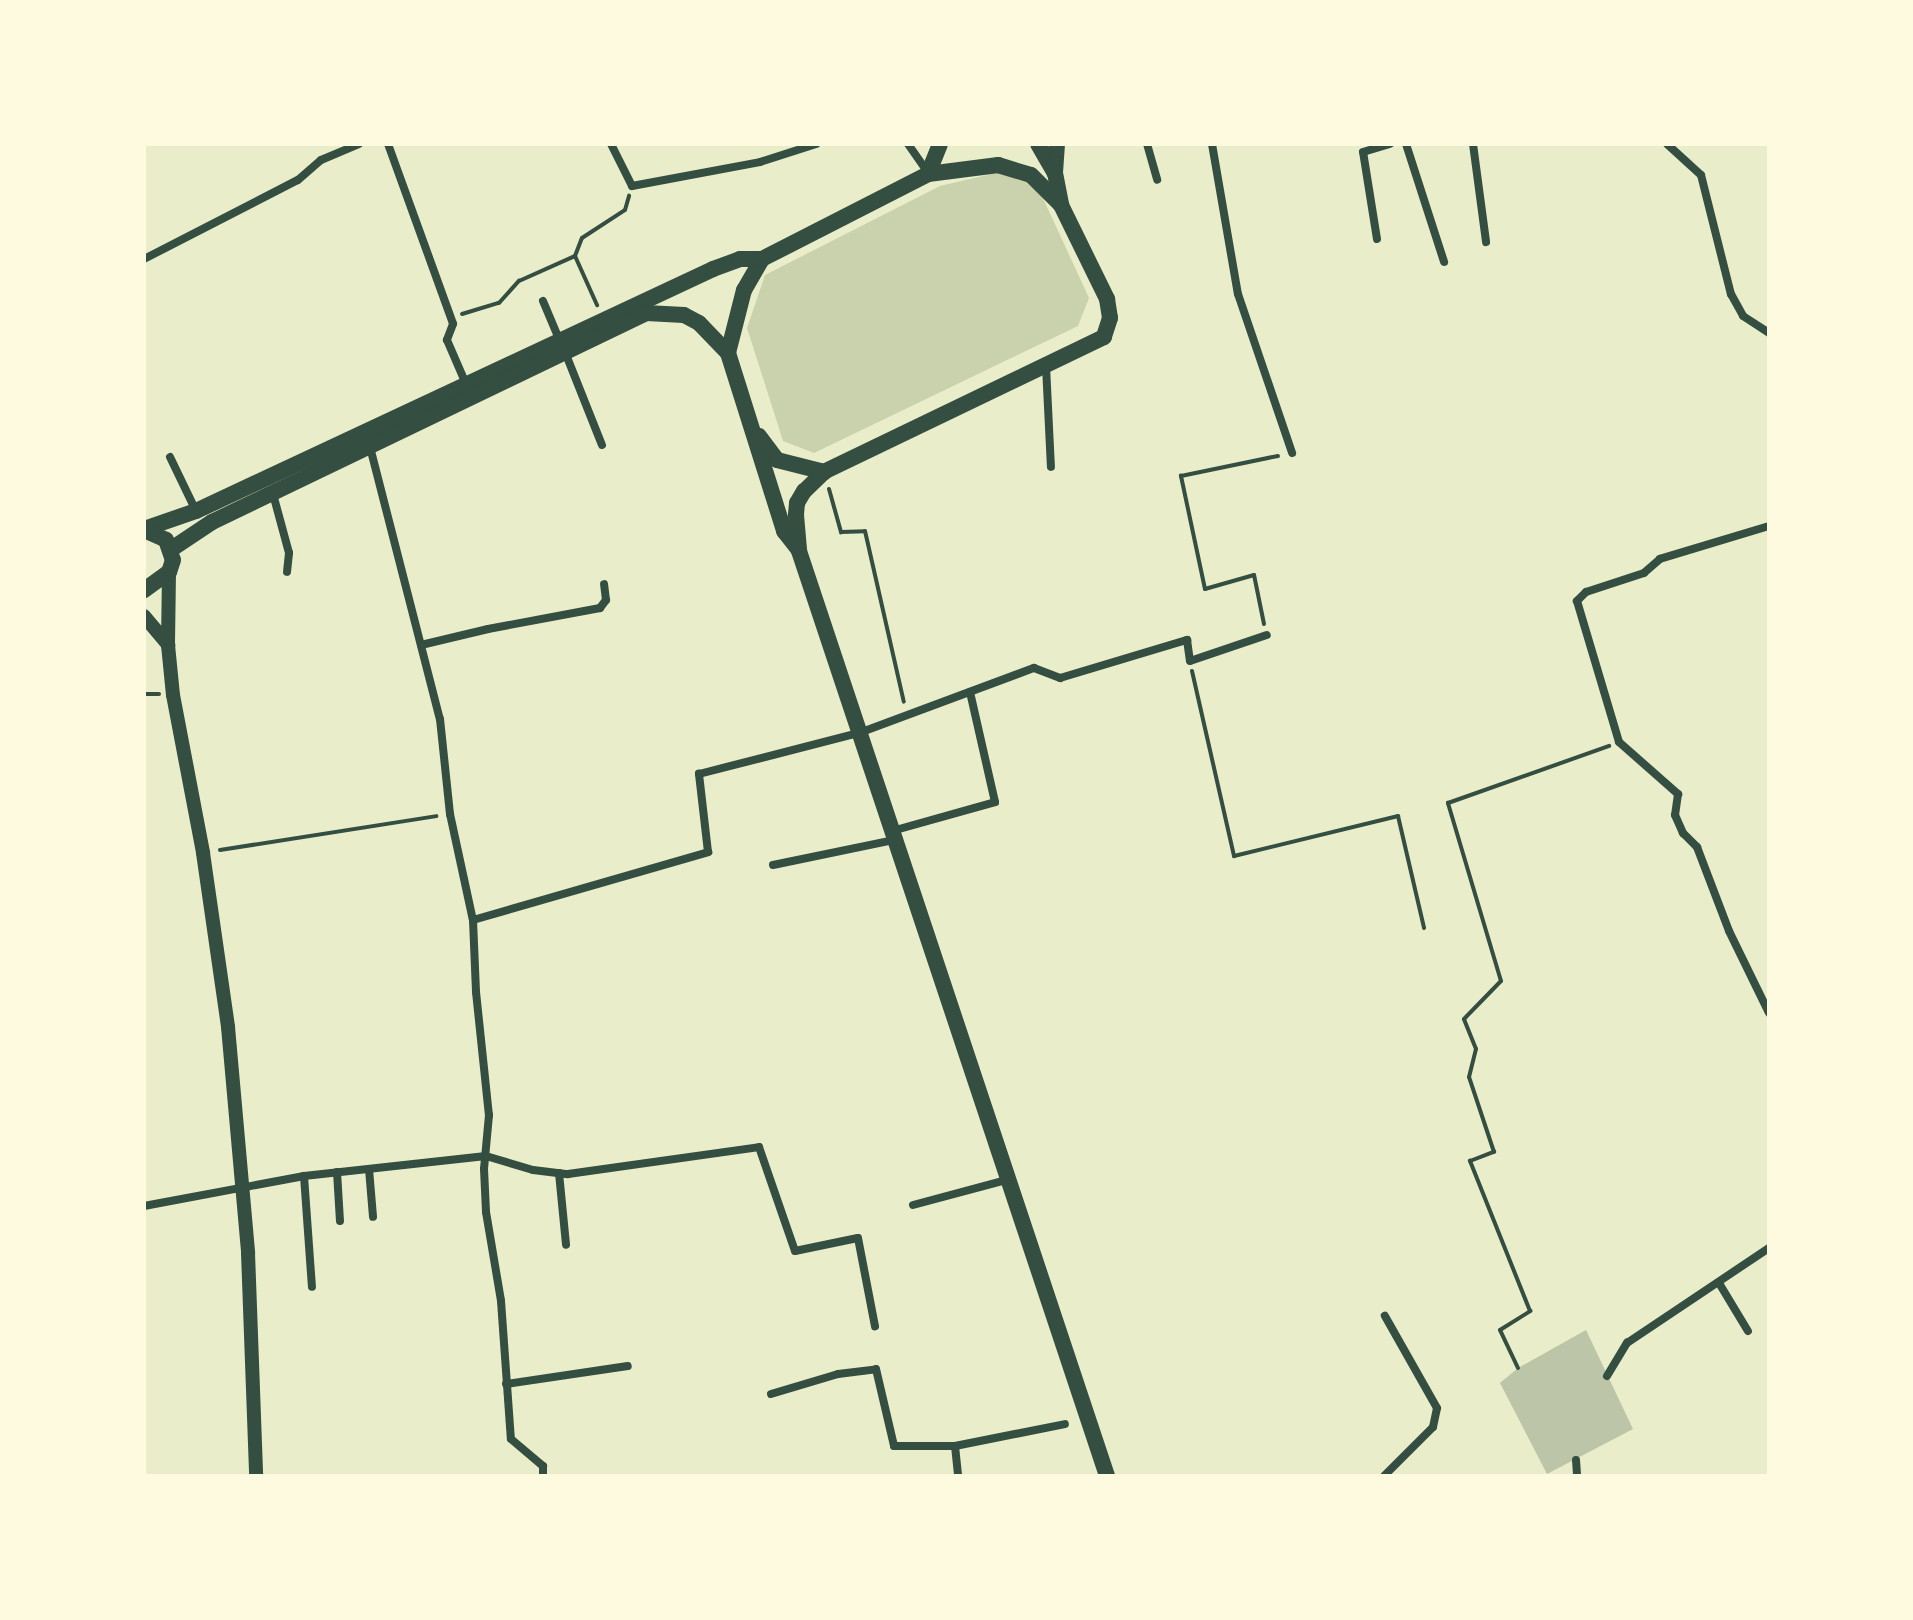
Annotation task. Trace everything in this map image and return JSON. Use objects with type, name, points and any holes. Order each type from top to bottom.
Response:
[{"type":"main road","points":[[1038,144],[1055,173]]},
{"type":"main road","points":[[1057,144],[1055,173],[1061,205],[1107,299],[1110,318],[1104,337],[824,472],[797,503],[799,551],[1011,1179],[1107,1476]]},
{"type":"main road","points":[[928,174],[941,145]]},
{"type":"main road","points":[[170,550],[212,522],[370,447],[562,346],[603,318],[713,269],[740,259],[762,259],[928,174],[998,165],[1031,175],[1061,205]]},
{"type":"main road","points":[[728,353],[744,290],[762,259]]},
{"type":"main road","points":[[144,530],[196,511],[466,384],[646,313],[684,315],[699,323],[728,353],[784,531],[799,551]]},
{"type":"main road","points":[[750,425],[777,460],[824,472]]},
{"type":"main road","points":[[144,530],[166,540],[173,560],[169,572],[144,590]]},
{"type":"street","points":[[144,259],[298,180],[321,160],[359,144]]},
{"type":"street","points":[[388,144],[453,324],[447,340],[466,384]]},
{"type":"street","points":[[611,144],[632,186],[760,162],[816,144]]},
{"type":"street","points":[[908,144],[928,174]]},
{"type":"street","points":[[1147,144],[1157,180]]},
{"type":"street","points":[[1212,144],[1238,294],[1292,453]]},
{"type":"street","points":[[1377,239],[1363,152],[1390,144]]},
{"type":"street","points":[[1406,144],[1444,262]]},
{"type":"street","points":[[1473,144],[1486,242]]},
{"type":"street","points":[[1667,144],[1701,175],[1731,294],[1743,316],[1768,334]]},
{"type":"street","points":[[543,301],[602,445]]},
{"type":"street","points":[[1046,365],[1051,467]]},
{"type":"street","points":[[370,447],[440,719],[450,814],[473,920],[478,1023],[489,1115],[484,1169],[486,1212],[501,1301],[511,1439],[543,1466],[543,1476]]},
{"type":"street","points":[[170,457],[196,511]]},
{"type":"street","points":[[272,493],[289,553],[287,572]]},
{"type":"street","points":[[1769,526],[1660,559],[1644,573],[1586,592],[1577,601],[1619,742],[1678,794],[1675,815],[1683,833],[1697,847],[1729,931],[1769,1013]]},
{"type":"street","points":[[169,572],[168,645],[173,695],[203,853],[228,1027],[242,1186],[256,1476]]},
{"type":"street","points":[[421,645],[600,608],[606,600],[604,584]]},
{"type":"street","points":[[144,616],[168,645]]},
{"type":"street","points":[[473,920],[708,852],[699,774],[859,733],[1034,668],[1060,678],[1187,640],[1190,661],[1267,635]]},
{"type":"street","points":[[773,865],[893,835],[995,802],[970,692]]},
{"type":"street","points":[[144,1206],[304,1176],[486,1156],[533,1170],[559,1173],[759,1147],[795,1251],[858,1238],[875,1326]]},
{"type":"street","points":[[369,1169],[373,1217]]},
{"type":"street","points":[[337,1172],[340,1221]]},
{"type":"street","points":[[559,1173],[566,1245]]},
{"type":"street","points":[[304,1176],[312,1287]]},
{"type":"street","points":[[913,1205],[1011,1179]]},
{"type":"street","points":[[1607,1376],[1627,1343],[1769,1248]]},
{"type":"street","points":[[1719,1283],[1748,1331]]},
{"type":"street","points":[[1384,1476],[1433,1427],[1437,1408],[1385,1316]]},
{"type":"street","points":[[506,1384],[628,1366]]},
{"type":"street","points":[[771,1394],[838,1374],[876,1369],[894,1446],[955,1446],[1065,1424]]},
{"type":"street","points":[[955,1446],[958,1476]]},
{"type":"street","points":[[1576,1460],[1577,1476]]},
{"type":"path","points":[[453,324],[456,316],[499,303],[519,281],[575,256],[582,238],[625,210],[632,186]]},
{"type":"path","points":[[575,256],[603,318]]},
{"type":"path","points":[[1267,635],[1254,575],[1205,589],[1181,476],[1292,453]]},
{"type":"path","points":[[824,472],[841,532],[865,531],[907,716]]},
{"type":"path","points":[[1190,661],[1234,856],[1398,816],[1424,928]]},
{"type":"path","points":[[1518,1368],[1500,1330],[1530,1311],[1470,1161],[1494,1152],[1469,1077],[1476,1049],[1464,1019],[1501,981],[1448,803],[1619,742]]},
{"type":"path","points":[[203,853],[450,814]]},
{"type":"green space","points":[[1000,172],[1036,183],[1089,298],[1078,326],[814,453],[783,441],[747,328],[765,275],[940,186]]},
{"type":"building","points":[[1586,1330],[1633,1429],[1547,1474],[1500,1383],[1518,1368]]}]
